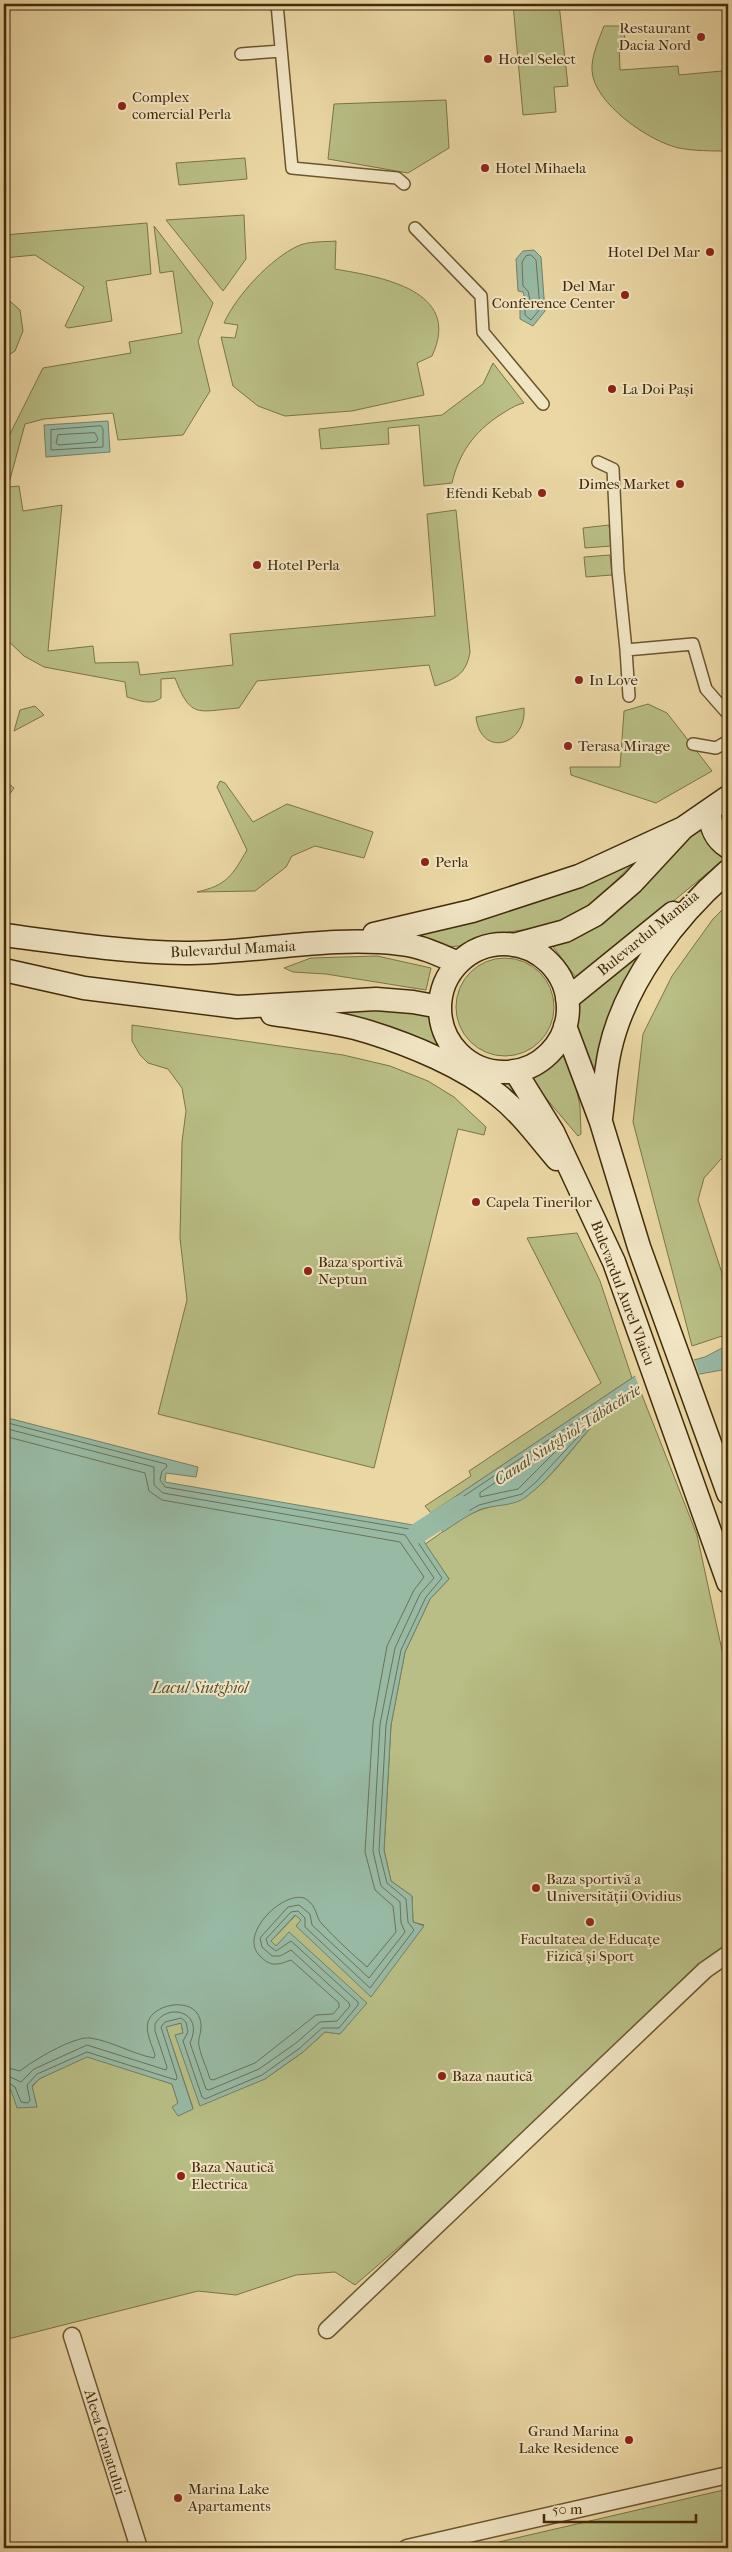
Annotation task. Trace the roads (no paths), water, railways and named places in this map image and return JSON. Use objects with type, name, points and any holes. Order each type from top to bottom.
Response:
[{"type":"main road","points":[[344,941],[472,911],[579,876],[683,828],[728,797]]},
{"type":"main road","points":[[710,810],[710,826],[721,842],[728,847]]},
{"type":"main road","points":[[513,945],[529,949],[543,957],[555,969],[563,983],[567,999],[565,1026],[553,1049],[542,1059],[515,1071],[499,1072],[483,1069],[469,1062],[457,1052],[448,1038],[440,1008],[443,991],[449,976],[458,963],[484,948],[513,945],[565,930],[595,915],[632,883],[683,828]]},
{"type":"main road","points":[[601,1122],[610,1050],[620,1019],[632,994],[651,958],[678,920],[728,869]]},
{"type":"main road","name":"Bulevardul Mamaia","points":[[567,999],[728,869]]},
{"type":"main road","name":"Bulevardul Mamaia","points":[[4,935],[91,947],[187,953],[344,941],[402,944],[434,952],[458,963]]},
{"type":"main road","points":[[4,970],[84,988],[237,1007],[368,1031],[420,1051],[453,1067],[497,1094],[515,1110],[581,1188]]},
{"type":"main road","points":[[237,1007],[376,999],[413,1002],[440,1008]]},
{"type":"main road","name":"Bulevardul Aurel Vlaicu","points":[[565,1026],[601,1122],[639,1248],[703,1429],[728,1493]]},
{"type":"main road","name":"Bulevardul Aurel Vlaicu","points":[[515,1071],[553,1132],[581,1188],[614,1262],[728,1582]]},
{"type":"street","points":[[277,4],[292,168],[397,178],[404,184]]},
{"type":"street","points":[[241,54],[281,51]]},
{"type":"street","points":[[415,228],[481,296],[483,332],[543,404]]},
{"type":"street","points":[[598,462],[613,469],[618,571],[629,696]]},
{"type":"street","points":[[626,650],[693,644],[706,689],[728,714]]},
{"type":"street","points":[[692,744],[716,748],[728,741]]},
{"type":"street","points":[[327,2330],[705,1970],[728,1954]]},
{"type":"street","name":"Aleea Granatului","points":[[72,2336],[138,2548]]},
{"type":"street","points":[[407,2548],[728,2475]]},
{"type":"water","points":[[534,250],[541,257],[545,311],[533,326],[520,319],[520,306],[525,300],[523,292],[518,291],[516,259],[523,251]]},
{"type":"water","points":[[108,421],[110,452],[46,457],[44,425]]},
{"type":"water","points":[[724,1347],[728,1347],[728,1369],[648,1386],[628,1394],[614,1404],[539,1486],[521,1500],[479,1510],[443,1532],[431,1513],[635,1376],[705,1357]]},
{"type":"water","name":"Lacul Siutghiol","points":[[4,1417],[198,1467],[196,1477],[166,1473],[165,1482],[413,1525],[449,1579],[430,1599],[405,1652],[391,1725],[384,1850],[391,1881],[412,1896],[413,1922],[424,1926],[371,1997],[296,1926],[301,1920],[295,1915],[271,1941],[276,1946],[289,1932],[367,2003],[340,2034],[325,2032],[303,2052],[265,2079],[200,2106],[175,2035],[183,2033],[181,2023],[166,2027],[193,2109],[178,2116],[172,2107],[178,2103],[172,2084],[87,2057],[39,2079],[32,2086],[37,2107],[17,2108],[11,2090],[4,2086]]},
{"type":"waterway","name":"Canal Siutghiol-Tăbăcărie","points":[[418,1533],[460,1506]]},
{"type":"place","name":"Restaurant Dacia Nord","points":[[701,37]]},
{"type":"place","name":"Hotel Select","points":[[488,59]]},
{"type":"place","name":"Complex comercial Perla","points":[[122,106]]},
{"type":"place","name":"Hotel Mihaela","points":[[485,168]]},
{"type":"place","name":"Hotel Del Mar","points":[[710,252]]},
{"type":"place","name":"Del Mar Conference Center","points":[[625,295]]},
{"type":"place","name":"La Doi Pași","points":[[612,389]]},
{"type":"place","name":"Dimes Market","points":[[680,484]]},
{"type":"place","name":"Efendi Kebab","points":[[542,493]]},
{"type":"place","name":"Hotel Perla","points":[[257,565]]},
{"type":"place","name":"In Love","points":[[579,680]]},
{"type":"place","name":"Terasa Mirage","points":[[568,746]]},
{"type":"place","name":"Perla","points":[[425,862]]},
{"type":"place","name":"Capela Tinerilor","points":[[476,1202]]},
{"type":"place","name":"Baza sportivă Neptun","points":[[308,1271]]},
{"type":"place","name":"Baza sportivă a Universității Ovidius","points":[[536,1888]]},
{"type":"place","name":"Facultatea de Educațe Fizică și Sport","points":[[590,1922]]},
{"type":"place","name":"Baza nautică","points":[[442,2076]]},
{"type":"place","name":"Baza Nautică Electrica","points":[[181,2176]]},
{"type":"place","name":"Grand Marina Lake Residence","points":[[629,2440]]},
{"type":"place","name":"Marina Lake Apartaments","points":[[178,2498]]}]
